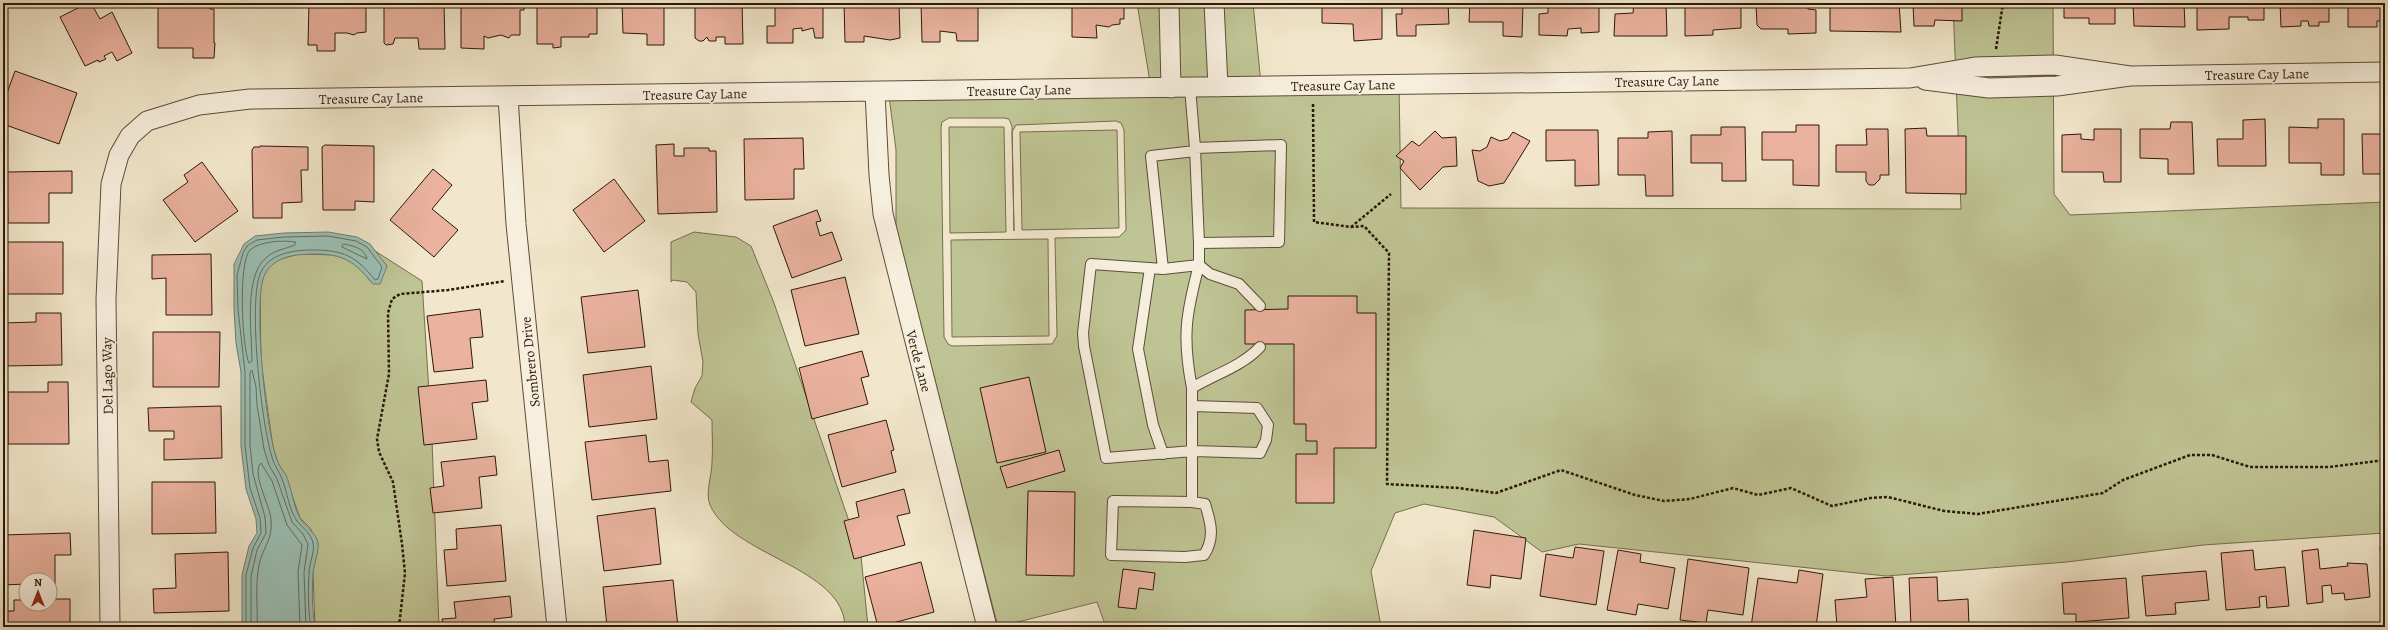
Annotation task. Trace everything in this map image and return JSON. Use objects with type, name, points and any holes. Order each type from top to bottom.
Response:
[{"type":"street","points":[[1169,3],[1171,88]]},
{"type":"street","points":[[1214,3],[1218,87]]},
{"type":"street","name":"Treasure Cay Lane","points":[[135,132],[147,121],[169,113],[199,105],[250,99],[1910,78],[1993,66],[2055,65],[2130,76]]},
{"type":"street","name":"Treasure Cay Lane","points":[[1910,78],[1989,88],[2057,86],[2130,76],[2385,72]]},
{"type":"street","name":"Verde Lane","points":[[875,92],[879,175],[883,214],[987,627]]},
{"type":"street","name":"Sombrero Drive","points":[[508,96],[522,278],[557,627]]},
{"type":"street","name":"Del Lago Way","points":[[110,627],[106,299],[111,184],[120,155],[130,136],[135,132]]},
{"type":"lane","points":[[1190,87],[1195,149],[1199,243],[1199,265],[1185,325],[1186,359],[1192,388],[1193,406],[1192,502]]},
{"type":"lane","points":[[1164,269],[1151,156],[1195,149],[1280,145],[1279,242],[1199,243]]},
{"type":"lane","points":[[1193,406],[1256,408],[1262,413],[1268,425],[1266,440],[1260,453],[1193,452],[1106,458],[1084,346],[1083,333],[1091,264],[1164,269],[1199,265],[1210,274],[1239,284],[1260,306]]},
{"type":"lane","points":[[1150,268],[1138,349],[1153,425],[1163,454]]},
{"type":"lane","points":[[1192,388],[1210,377],[1229,370],[1260,347]]},
{"type":"lane","points":[[1113,502],[1192,502],[1205,504],[1210,520],[1212,537],[1204,555],[1185,557],[1111,555],[1113,502]]},
{"type":"path","points":[[1993,66],[2003,3]]},
{"type":"path","points":[[1312,86],[1314,222],[1351,227],[1364,226],[1389,253],[1387,484],[1458,488],[1496,493],[1561,470],[1635,495],[1664,501],[1690,499],[1733,488],[1758,495],[1791,488],[1832,506],[1870,498],[1888,497],[1944,511],[1978,514],[2103,493],[2123,480],[2190,455],[2212,455],[2250,467],[2329,467],[2385,460]]},
{"type":"path","points":[[1351,227],[1391,194]]},
{"type":"path","points":[[399,627],[405,573],[402,544],[393,482],[379,452],[377,439],[389,374],[388,313],[392,299],[400,294],[448,290],[522,278]]},
{"type":"green space","points":[[1137,3],[1253,3],[1261,84],[1399,83],[1401,208],[1961,209],[1953,3],[2053,3],[2054,194],[2070,215],[2385,202],[2385,533],[2203,545],[2067,562],[1886,576],[1579,544],[1542,552],[1494,517],[1424,504],[1395,513],[1371,571],[1381,627],[1106,627],[1097,602],[998,627],[896,230],[896,150],[889,96],[1151,88]],"holes":[[[949,118],[1009,119],[1012,126],[1012,132],[1016,125],[1116,121],[1121,123],[1124,130],[1126,230],[1119,237],[1055,238],[1057,336],[1052,344],[952,346],[948,344],[944,337],[942,122]]]},
{"type":"green space","points":[[949,127],[1004,127],[1006,232],[950,233]]},
{"type":"green space","points":[[1117,130],[1119,228],[1022,230],[1020,132]]},
{"type":"green space","points":[[694,232],[736,237],[751,246],[774,303],[861,556],[868,627],[845,627],[840,607],[827,590],[808,575],[740,537],[722,522],[710,505],[708,495],[712,467],[712,420],[691,402],[695,388],[702,376],[703,362],[698,334],[696,292],[687,282],[673,280],[671,282],[671,242]]},
{"type":"green space","points":[[1048,239],[1049,336],[952,337],[951,240]]},
{"type":"green space","points":[[372,249],[422,281],[432,441],[439,627],[315,627],[313,572],[318,543],[310,528],[300,518],[285,475],[278,463],[273,448],[261,361],[260,290],[264,274],[271,265],[278,260],[298,254],[336,255],[355,263],[373,284],[387,266]]},
{"type":"water","points":[[328,232],[357,237],[370,244],[387,266],[380,284],[373,284],[354,265],[341,258],[325,254],[308,254],[287,257],[274,263],[265,274],[261,288],[260,310],[262,367],[273,447],[279,464],[288,480],[298,513],[302,521],[317,539],[318,543],[312,593],[315,627],[242,627],[242,575],[249,546],[257,533],[256,519],[246,489],[241,446],[241,372],[236,343],[234,264],[244,244],[255,236],[284,233]]},
{"type":"building","points":[[88,3],[91,3],[100,19],[112,12],[132,53],[117,61],[112,52],[104,56],[106,59],[99,62],[98,60],[85,66],[60,17]]},
{"type":"building","points":[[161,3],[210,3],[210,9],[214,9],[214,58],[193,58],[193,48],[158,48],[158,6],[161,6]]},
{"type":"building","points":[[309,3],[366,3],[366,32],[357,33],[354,35],[347,33],[335,33],[335,51],[317,51],[317,45],[308,45]]},
{"type":"building","points":[[384,3],[444,3],[445,49],[419,49],[418,38],[395,38],[393,44],[386,45],[384,43]]},
{"type":"building","points":[[461,3],[525,3],[524,10],[520,10],[520,35],[511,35],[509,38],[501,35],[488,38],[484,36],[484,49],[461,48]]},
{"type":"building","points":[[537,3],[597,3],[597,34],[589,34],[589,37],[561,37],[561,47],[553,48],[553,44],[537,44]]},
{"type":"building","points":[[622,3],[664,3],[664,45],[647,45],[647,34],[623,33]]},
{"type":"building","points":[[695,3],[742,3],[743,44],[725,44],[725,37],[716,37],[716,41],[709,41],[707,37],[703,41],[699,41],[695,38]]},
{"type":"building","points":[[775,3],[823,3],[823,38],[815,38],[813,28],[802,31],[802,28],[793,29],[793,43],[767,43],[767,26],[775,26]]},
{"type":"building","points":[[844,3],[899,3],[900,38],[890,40],[864,36],[864,42],[845,42]]},
{"type":"building","points":[[921,3],[978,3],[978,41],[957,41],[956,33],[940,31],[940,42],[922,42]]},
{"type":"building","points":[[1072,3],[1124,3],[1124,19],[1120,19],[1120,24],[1109,27],[1096,25],[1097,38],[1072,37]]},
{"type":"building","points":[[1322,3],[1382,3],[1382,39],[1354,41],[1353,24],[1322,23]]},
{"type":"building","points":[[1402,3],[1448,3],[1449,24],[1416,25],[1416,36],[1397,36],[1396,14],[1402,14]]},
{"type":"building","points":[[1470,3],[1523,3],[1522,37],[1503,36],[1503,22],[1469,22]]},
{"type":"building","points":[[1548,3],[1599,3],[1599,32],[1581,33],[1581,28],[1568,29],[1567,36],[1539,35],[1539,14],[1548,13]]},
{"type":"building","points":[[1634,3],[1666,3],[1667,36],[1614,36],[1615,14],[1633,13]]},
{"type":"building","points":[[1685,3],[1741,3],[1741,28],[1713,30],[1713,35],[1685,36]]},
{"type":"building","points":[[1756,3],[1807,3],[1808,9],[1816,10],[1816,33],[1788,34],[1788,29],[1761,29],[1757,25]]},
{"type":"building","points":[[1830,3],[1899,3],[1901,32],[1830,31]]},
{"type":"building","points":[[1913,3],[1962,3],[1962,21],[1935,20],[1934,26],[1914,26]]},
{"type":"building","points":[[2064,3],[2115,3],[2115,24],[2089,24],[2089,18],[2064,18]]},
{"type":"building","points":[[2133,3],[2184,3],[2185,27],[2134,26]]},
{"type":"building","points":[[2197,3],[2264,3],[2264,20],[2248,20],[2248,17],[2229,17],[2229,29],[2197,30]]},
{"type":"building","points":[[2280,3],[2329,3],[2329,22],[2319,22],[2319,26],[2309,26],[2308,21],[2301,21],[2301,26],[2281,27]]},
{"type":"building","points":[[2348,3],[2385,3],[2385,21],[2377,21],[2377,27],[2348,27]]},
{"type":"building","points":[[15,71],[77,93],[59,144],[3,124],[3,104]]},
{"type":"building","points":[[2265,119],[2266,166],[2218,166],[2217,139],[2243,139],[2243,120]]},
{"type":"building","points":[[2318,119],[2344,119],[2344,175],[2321,175],[2321,163],[2289,163],[2289,127],[2318,128]]},
{"type":"building","points":[[2171,122],[2192,122],[2194,174],[2168,174],[2168,159],[2140,158],[2140,129],[2170,129]]},
{"type":"building","points":[[1796,125],[1819,125],[1819,186],[1793,185],[1793,160],[1762,160],[1762,132],[1796,132]]},
{"type":"building","points":[[1721,127],[1745,127],[1746,181],[1722,181],[1722,163],[1691,163],[1691,135],[1721,135]]},
{"type":"building","points":[[1926,128],[1927,136],[1966,136],[1966,194],[1906,193],[1905,129]]},
{"type":"building","points":[[1866,129],[1888,129],[1889,175],[1880,175],[1880,179],[1874,185],[1869,185],[1866,181],[1866,172],[1836,172],[1836,145],[1867,145]]},
{"type":"building","points":[[2094,129],[2121,129],[2121,182],[2104,182],[2103,172],[2062,172],[2062,135],[2081,134],[2081,139],[2094,140]]},
{"type":"building","points":[[1546,130],[1598,130],[1599,185],[1575,186],[1575,160],[1546,161]]},
{"type":"building","points":[[1435,131],[1442,138],[1456,137],[1457,166],[1443,167],[1420,190],[1400,168],[1404,161],[1396,156],[1412,141],[1419,146]]},
{"type":"building","points":[[1672,131],[1673,196],[1646,196],[1645,175],[1618,175],[1618,138],[1648,138],[1648,132]]},
{"type":"building","points":[[1513,132],[1530,141],[1504,183],[1489,186],[1478,181],[1472,150],[1480,151],[1487,147],[1491,137],[1500,141],[1508,139]]},
{"type":"building","points":[[2362,134],[2385,134],[2385,174],[2363,174]]},
{"type":"building","points":[[803,138],[804,169],[794,169],[794,199],[745,200],[744,139]]},
{"type":"building","points":[[674,144],[674,156],[684,156],[684,148],[709,148],[709,151],[716,151],[717,212],[658,214],[656,145]]},
{"type":"building","points":[[325,145],[374,146],[374,202],[355,201],[355,210],[323,210],[322,147]]},
{"type":"building","points":[[254,147],[308,147],[308,170],[301,170],[302,202],[282,203],[282,218],[253,218],[252,150]]},
{"type":"building","points":[[202,162],[238,211],[195,242],[163,200],[188,182],[184,175]]},
{"type":"building","points":[[433,169],[452,185],[432,209],[458,230],[434,257],[390,220]]},
{"type":"building","points":[[72,171],[72,193],[49,193],[49,223],[8,223],[7,172]]},
{"type":"building","points":[[614,179],[645,221],[604,252],[573,210]]},
{"type":"building","points":[[817,210],[821,221],[816,222],[820,236],[832,232],[842,260],[792,278],[773,226]]},
{"type":"building","points":[[3,242],[63,242],[63,294],[3,294]]},
{"type":"building","points":[[211,254],[212,315],[166,315],[166,278],[152,279],[152,255]]},
{"type":"building","points":[[845,277],[859,334],[805,346],[791,290]]},
{"type":"building","points":[[638,290],[645,347],[588,353],[581,297]]},
{"type":"building","points":[[1288,296],[1357,296],[1357,313],[1376,313],[1376,448],[1334,448],[1334,503],[1296,503],[1296,454],[1317,454],[1317,441],[1306,441],[1306,424],[1294,424],[1294,344],[1245,344],[1245,310],[1288,309]]},
{"type":"building","points":[[480,309],[483,337],[470,338],[473,368],[434,372],[427,316]]},
{"type":"building","points":[[36,313],[61,313],[62,365],[3,366],[3,323],[36,322]]},
{"type":"building","points":[[153,332],[220,332],[219,387],[153,387]]},
{"type":"building","points":[[862,351],[869,376],[861,378],[868,404],[812,419],[799,368]]},
{"type":"building","points":[[651,366],[657,419],[589,427],[583,375]]},
{"type":"building","points":[[1029,377],[1046,452],[997,463],[980,388]]},
{"type":"building","points":[[486,380],[488,401],[472,403],[477,439],[424,445],[418,387]]},
{"type":"building","points":[[48,382],[68,382],[69,444],[8,444],[8,392],[48,392]]},
{"type":"building","points":[[221,406],[222,458],[164,460],[164,439],[174,439],[174,431],[149,431],[148,408]]},
{"type":"building","points":[[886,420],[894,450],[891,451],[896,472],[842,487],[828,435]]},
{"type":"building","points":[[646,435],[649,462],[668,460],[671,491],[592,500],[585,442]]},
{"type":"building","points":[[1059,450],[1065,471],[1007,488],[1000,467]]},
{"type":"building","points":[[495,456],[497,475],[479,477],[482,508],[433,513],[430,488],[444,486],[441,462]]},
{"type":"building","points":[[152,482],[215,482],[216,533],[152,534]]},
{"type":"building","points":[[904,489],[910,513],[897,516],[905,545],[854,559],[844,521],[859,517],[856,502]]},
{"type":"building","points":[[1028,491],[1075,492],[1074,576],[1026,575]]},
{"type":"building","points":[[655,508],[661,564],[604,571],[597,516]]},
{"type":"building","points":[[501,525],[506,581],[447,586],[444,550],[457,549],[456,529]]},
{"type":"building","points":[[1474,530],[1526,538],[1521,579],[1491,575],[1490,588],[1467,585]]},
{"type":"building","points":[[70,533],[71,555],[55,555],[55,572],[18,572],[18,584],[3,585],[3,535]]},
{"type":"building","points":[[2385,546],[2385,595],[2384,595],[2380,547]]},
{"type":"building","points":[[1575,547],[1604,551],[1596,605],[1540,596],[1546,554],[1573,558]]},
{"type":"building","points":[[2318,549],[2320,569],[2348,566],[2347,563],[2367,564],[2370,597],[2345,600],[2344,593],[2332,594],[2331,585],[2322,586],[2323,602],[2307,604],[2302,551]]},
{"type":"building","points":[[1618,550],[1641,554],[1640,562],[1675,568],[1668,609],[1638,604],[1636,615],[1607,610]]},
{"type":"building","points":[[2253,550],[2255,570],[2285,567],[2289,606],[2267,608],[2266,596],[2259,597],[2260,607],[2226,610],[2221,553]]},
{"type":"building","points":[[228,552],[229,611],[154,613],[153,589],[176,588],[175,554]]},
{"type":"building","points":[[1688,559],[1749,568],[1743,615],[1708,610],[1706,623],[1680,620]]},
{"type":"building","points":[[921,562],[934,612],[878,627],[865,577]]},
{"type":"building","points":[[1123,569],[1155,573],[1153,590],[1139,588],[1136,609],[1118,607]]},
{"type":"building","points":[[1799,570],[1823,574],[1816,627],[1751,627],[1758,578],[1797,583]]},
{"type":"building","points":[[2206,571],[2209,600],[2175,603],[2176,614],[2146,616],[2142,576]]},
{"type":"building","points":[[1893,577],[1896,627],[1837,627],[1835,600],[1867,597],[1865,579]]},
{"type":"building","points":[[1937,577],[1938,601],[1968,599],[1969,627],[1911,627],[1909,578]]},
{"type":"building","points":[[2126,578],[2129,618],[2076,622],[2076,614],[2064,614],[2062,583]]},
{"type":"building","points":[[673,580],[678,627],[607,627],[603,587]]},
{"type":"building","points":[[510,596],[512,617],[494,619],[495,627],[443,627],[442,619],[456,618],[454,602]]},
{"type":"building","points":[[58,599],[70,599],[70,627],[3,627],[3,611],[14,611],[14,600],[18,600],[18,612],[58,612]]}]
